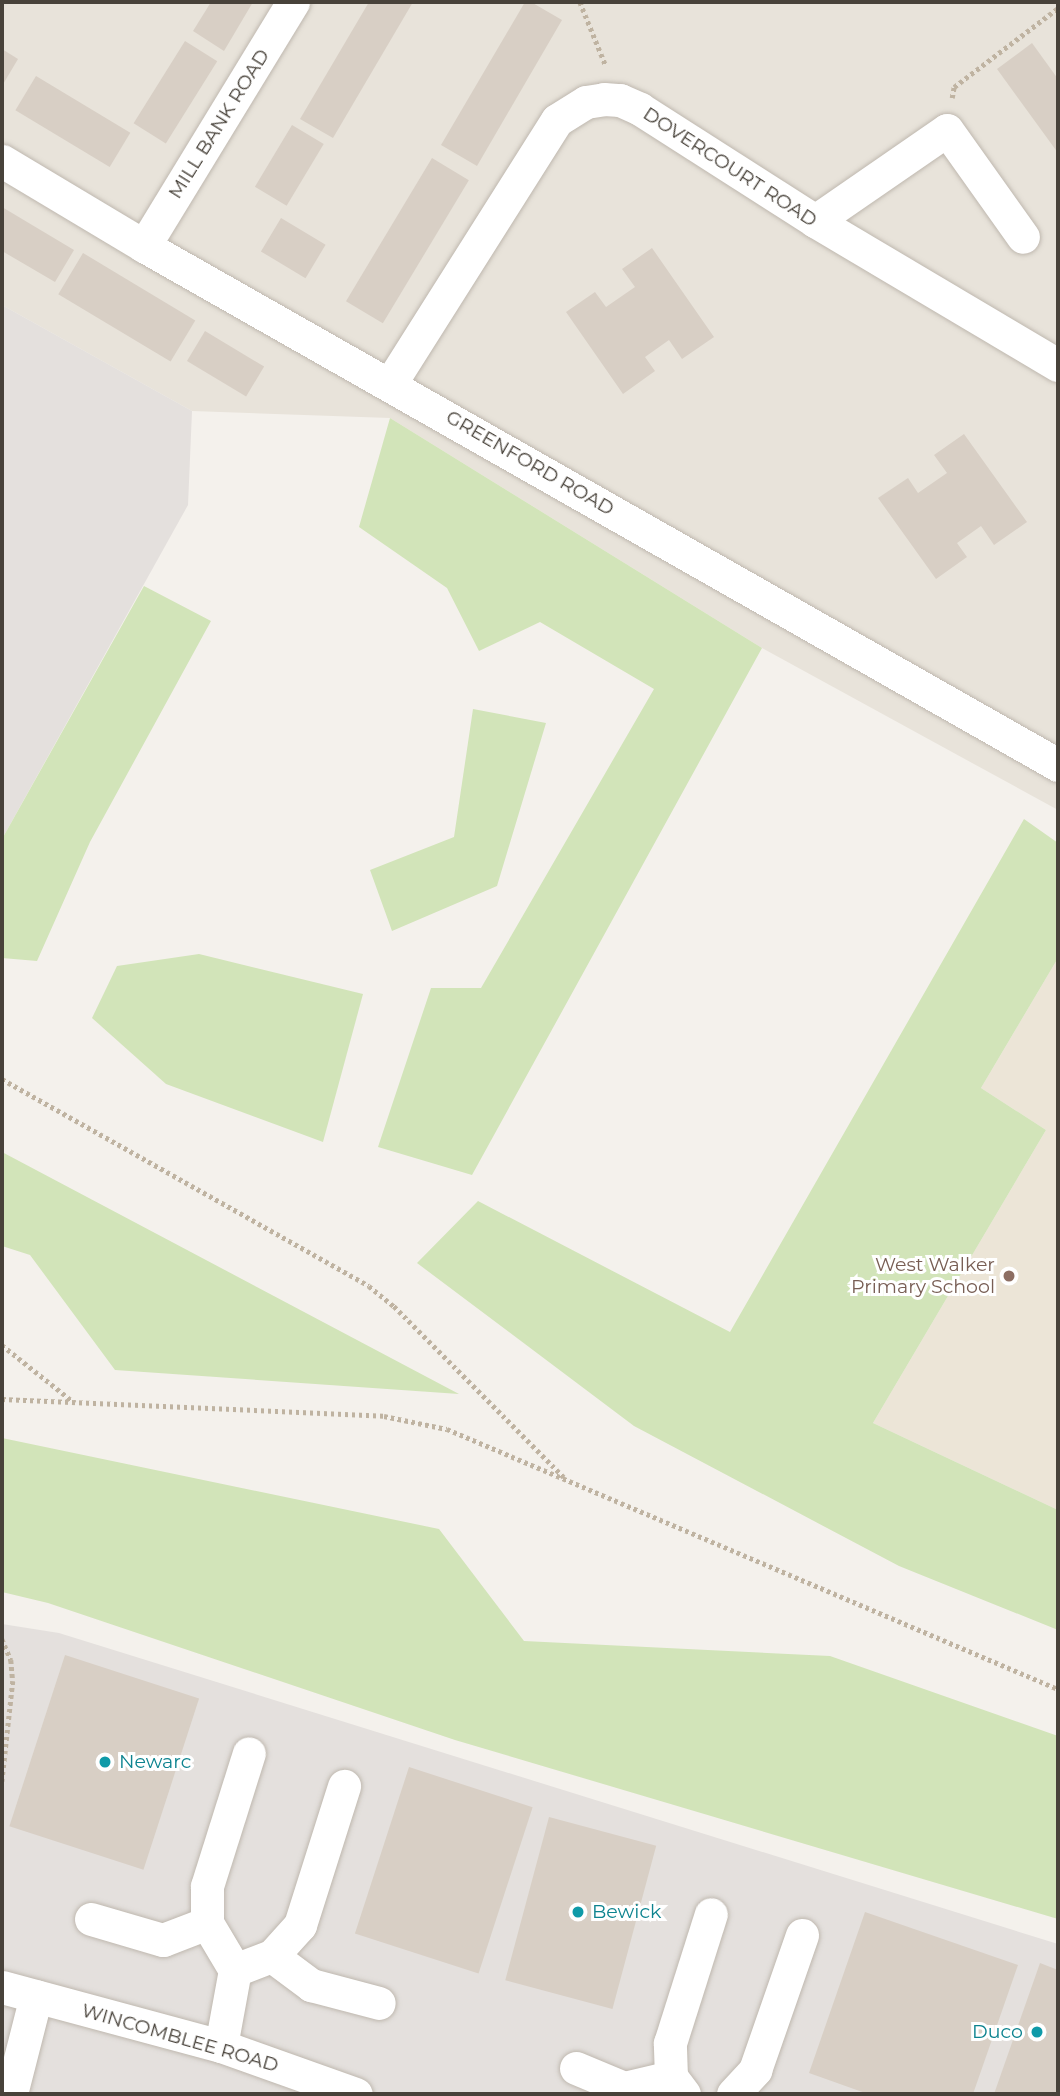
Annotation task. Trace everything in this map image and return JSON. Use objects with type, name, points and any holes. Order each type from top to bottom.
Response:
[{"type":"street","name":"MILL BANK ROAD","points":[[144,246],[293,2]]},
{"type":"street","name":"DOVERCOURT ROAD","points":[[390,384],[557,120],[569,110],[586,102],[620,100],[640,109],[815,222],[1058,365]]},
{"type":"street","points":[[815,222],[947,130],[1023,237]]},
{"type":"street","name":"GREENFORD ROAD","points":[[2,161],[144,246],[1058,765]]},
{"type":"street","points":[[221,2046],[235,1970],[207,1923],[207,1886],[249,1753]]},
{"type":"street","points":[[235,1970],[272,1956],[300,1925],[344,1786]]},
{"type":"street","points":[[576,2068],[624,2088],[678,2086],[670,2042],[710,1914]]},
{"type":"street","points":[[91,1919],[163,1940],[207,1923]]},
{"type":"street","points":[[736,2094],[755,2070],[802,1935]]},
{"type":"street","points":[[272,1956],[311,1985],[379,2003]]},
{"type":"street","name":"WINCOMBLEE ROAD","points":[[2,1987],[221,2046],[356,2094]]},
{"type":"street","points":[[11,2094],[36,1996]]},
{"type":"path","points":[[580,2],[620,100]]},
{"type":"path","points":[[947,130],[954,88],[1058,8]]},
{"type":"path","points":[[2,1079],[369,1286],[452,1362],[567,1480]]},
{"type":"path","points":[[2,1345],[77,1404]]},
{"type":"path","points":[[2,1399],[414,1420],[447,1429],[1058,1689]]},
{"type":"path","points":[[2,1639],[11,1660],[13,1681],[2,1783]]},
{"type":"shaded area","points":[[2,2],[1058,2],[1058,810],[762,648],[390,418],[192,411],[2,305]]},
{"type":"shaded area","points":[[2,305],[192,411],[188,505],[2,839]]},
{"type":"shaded area","name":"West Walker Primary School","points":[[1058,958],[1058,1510],[873,1423],[1046,1130],[981,1088]]},
{"type":"shaded area","points":[[2,1624],[59,1633],[1058,1944],[1058,2094],[2,2094]]},
{"type":"green space","points":[[390,418],[762,648],[472,1175],[378,1147],[431,988],[481,988],[654,689],[540,622],[479,651],[447,588],[359,527]]},
{"type":"green space","points":[[144,586],[211,621],[90,842],[37,961],[2,958],[2,839]]},
{"type":"green space","points":[[473,709],[546,723],[497,886],[392,931],[370,870],[454,837]]},
{"type":"green space","points":[[1024,819],[1058,843],[1058,958],[981,1088],[1046,1130],[873,1423],[1058,1510],[1058,1630],[899,1566],[634,1426],[417,1263],[478,1201],[730,1332]]},
{"type":"green space","points":[[199,954],[363,994],[323,1142],[166,1084],[92,1018],[117,966]]},
{"type":"green space","points":[[2,1152],[459,1394],[115,1370],[30,1255],[2,1246]]},
{"type":"green space","points":[[2,1438],[439,1529],[524,1641],[830,1656],[1058,1736],[1058,1919],[455,1740],[48,1603],[2,1592]]},
{"type":"building","points":[[211,2],[253,2],[224,51],[193,31]]},
{"type":"building","points":[[369,2],[413,2],[333,138],[300,119]]},
{"type":"building","points":[[525,2],[531,2],[562,20],[477,166],[441,145]]},
{"type":"building","points":[[185,41],[217,61],[166,143],[134,123]]},
{"type":"building","points":[[1032,43],[1058,79],[1058,153],[997,69]]},
{"type":"building","points":[[2,49],[18,59],[2,86]]},
{"type":"building","points":[[36,76],[130,133],[110,167],[15,110]]},
{"type":"building","points":[[292,125],[324,144],[287,206],[255,187]]},
{"type":"building","points":[[432,158],[469,180],[383,323],[346,301]]},
{"type":"building","points":[[2,207],[74,250],[55,282],[2,251]]},
{"type":"building","points":[[281,218],[326,245],[305,278],[261,251]]},
{"type":"building","points":[[652,248],[714,337],[682,359],[669,340],[645,357],[655,371],[623,394],[566,312],[595,292],[606,307],[635,287],[622,269]]},
{"type":"building","points":[[83,253],[195,320],[171,362],[58,294]]},
{"type":"building","points":[[205,331],[264,367],[246,397],[187,361]]},
{"type":"building","points":[[964,434],[1027,522],[994,545],[981,526],[957,543],[967,557],[936,579],[878,498],[908,478],[918,493],[947,473],[934,455]]},
{"type":"building","name":"Newarc","points":[[65,1655],[199,1699],[143,1870],[9,1826]]},
{"type":"building","points":[[409,1767],[533,1807],[479,1974],[355,1933]]},
{"type":"building","name":"Bewick","points":[[549,1817],[656,1846],[612,2009],[505,1980]]},
{"type":"building","points":[[865,1912],[1018,1965],[973,2094],[868,2094],[809,2073]]},
{"type":"building","name":"Duco","points":[[1040,1963],[1058,1970],[1058,2094],[994,2094]]},
{"type":"place","name":"West Walker Primary School","points":[[1009,1276]]},
{"type":"place","name":"Newarc","points":[[105,1762]]},
{"type":"place","name":"Bewick","points":[[578,1912]]},
{"type":"place","name":"Duco","points":[[1037,2032]]}]
